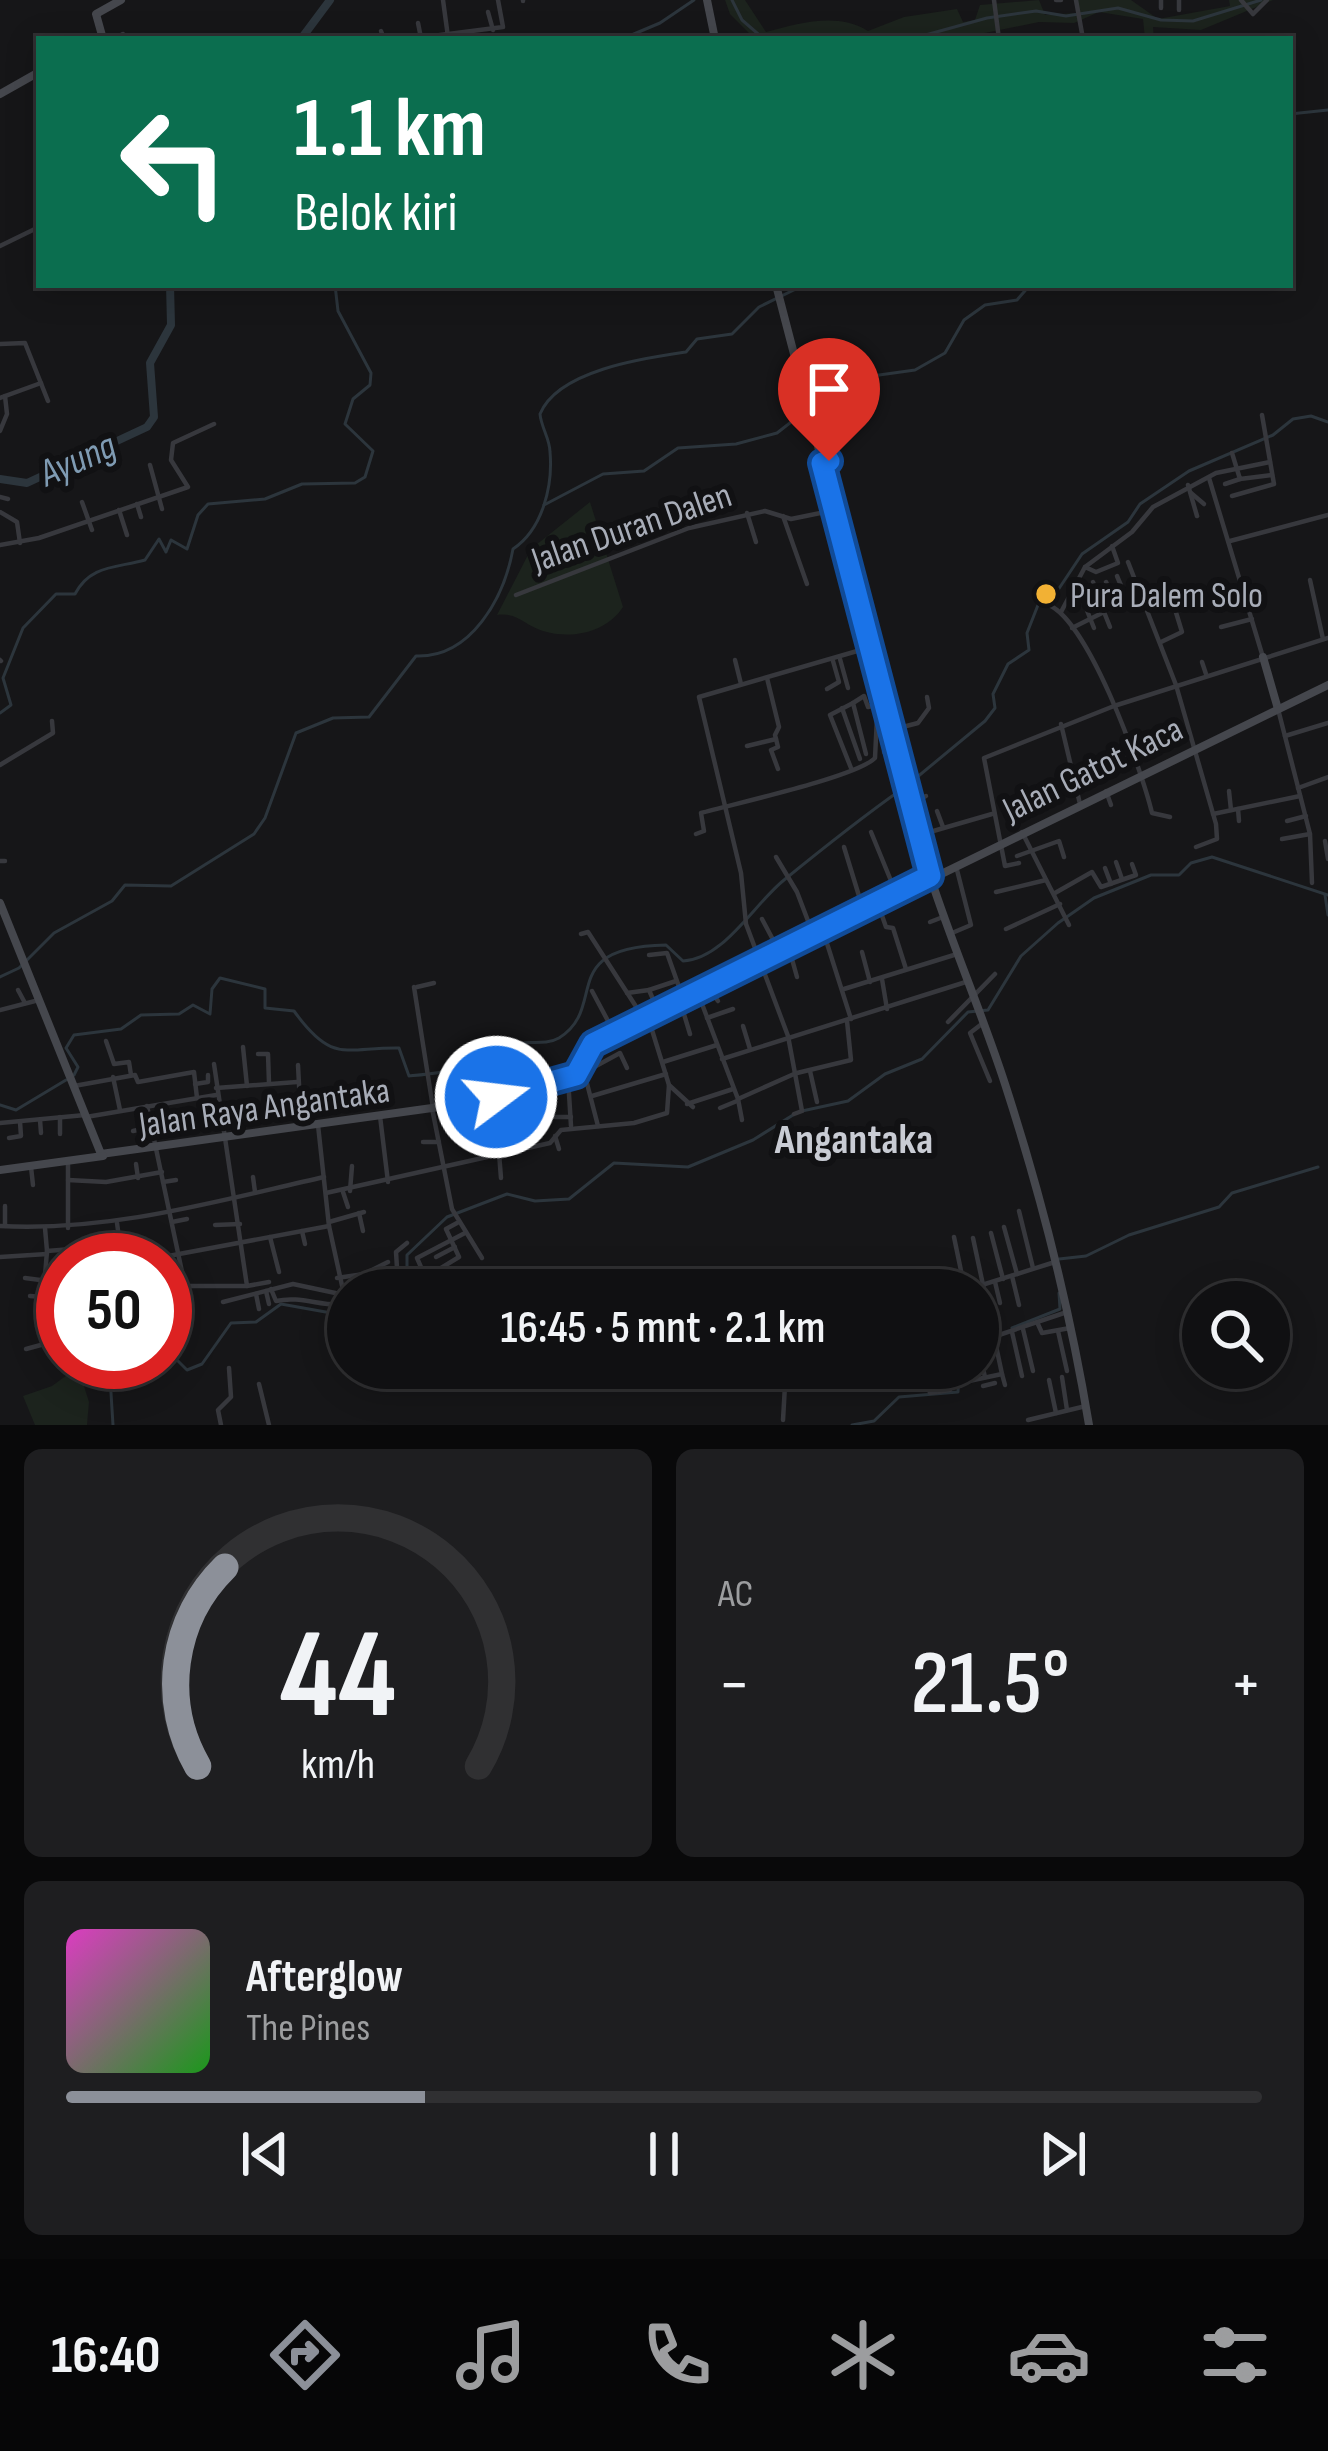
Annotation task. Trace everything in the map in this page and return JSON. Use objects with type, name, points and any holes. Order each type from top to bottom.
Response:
[{"type":"main road","points":[[103,36],[96,14],[102,4],[121,0]]},
{"type":"main road","points":[[706,0],[714,36]]},
{"type":"main road","points":[[0,94],[36,74]]},
{"type":"main road","points":[[777,288],[826,462],[930,876],[954,955],[976,999],[1016,1119],[1055,1262],[1089,1425]]},
{"type":"main road","points":[[1263,657],[1278,709]]},
{"type":"main road","name":"Jalan Gatot Kaca","points":[[930,876],[1328,686]]},
{"type":"main road","name":"Jalan Raya Angantaka","points":[[0,903],[4,926],[104,1154],[432,1108],[568,1078],[584,1070],[591,1046],[930,876]]},
{"type":"main road","points":[[0,1170],[104,1154]]},
{"type":"street","points":[[444,0],[453,36]]},
{"type":"street","points":[[459,36],[504,25],[498,0]]},
{"type":"street","points":[[994,0],[999,36]]},
{"type":"street","points":[[1076,0],[1083,36]]},
{"type":"street","points":[[1179,0],[1179,10]]},
{"type":"street","points":[[1240,0],[1253,14],[1267,0]]},
{"type":"street","points":[[488,12],[493,30]]},
{"type":"street","points":[[413,36],[418,23]]},
{"type":"street","points":[[435,27],[435,36]]},
{"type":"street","points":[[381,31],[383,36]]},
{"type":"street","points":[[119,36],[123,34]]},
{"type":"street","points":[[0,246],[36,228]]},
{"type":"street","points":[[0,344],[25,343],[48,401]]},
{"type":"street","points":[[0,431],[2,397],[41,383]]},
{"type":"street","points":[[1232,496],[1274,485],[1262,415]]},
{"type":"street","points":[[0,545],[39,538],[188,488],[171,460],[173,443],[214,424]]},
{"type":"street","points":[[826,462],[829,449]]},
{"type":"street","points":[[1232,453],[1240,479]]},
{"type":"street","points":[[1245,454],[1248,465]]},
{"type":"street","points":[[826,462],[838,458]]},
{"type":"street","points":[[1061,612],[1085,567],[1153,507],[1210,477],[1270,462]]},
{"type":"street","points":[[150,465],[162,509]]},
{"type":"street","points":[[1225,484],[1272,475]]},
{"type":"street","points":[[1210,477],[1222,534],[1230,541],[1263,657]]},
{"type":"street","points":[[1190,489],[1204,504]]},
{"type":"street","points":[[1190,489],[1197,516]]},
{"type":"street","points":[[82,502],[92,530]]},
{"type":"street","points":[[136,504],[141,517]]},
{"type":"street","points":[[119,510],[128,535]]},
{"type":"street","name":"Jalan Duran Dalen","points":[[515,595],[661,536],[747,513],[783,516],[835,510]]},
{"type":"street","points":[[0,512],[16,522],[20,543]]},
{"type":"street","points":[[747,513],[756,542]]},
{"type":"street","points":[[1230,541],[1328,515]]},
{"type":"street","points":[[783,516],[807,584]]},
{"type":"street","points":[[61,519],[63,529]]},
{"type":"street","points":[[39,538],[43,548]]},
{"type":"street","points":[[1085,567],[1097,572],[1117,563],[1112,546]]},
{"type":"street","points":[[1128,562],[1176,685],[1219,838],[1196,847]]},
{"type":"street","points":[[1117,576],[1128,602]]},
{"type":"street","points":[[1064,857],[1059,841],[1030,848],[1005,866],[996,844],[983,759],[1061,724],[1326,639],[1310,580]]},
{"type":"street","points":[[1093,582],[1110,627]]},
{"type":"street","points":[[1106,582],[1116,606],[1187,586]]},
{"type":"street","points":[[1161,642],[1182,632],[1170,593]]},
{"type":"street","points":[[1082,598],[1094,628]]},
{"type":"street","points":[[1043,603],[1061,612],[1114,706],[1153,814],[1170,817]]},
{"type":"street","points":[[1072,628],[1104,612]]},
{"type":"street","points":[[1221,627],[1252,619]]},
{"type":"street","points":[[794,1114],[802,1111],[788,1036],[746,924],[699,697],[871,646]]},
{"type":"street","points":[[735,660],[741,684]]},
{"type":"street","points":[[836,660],[848,688]]},
{"type":"street","points":[[827,689],[839,682],[836,660]]},
{"type":"street","points":[[1202,662],[1206,674]]},
{"type":"street","points":[[767,678],[780,729],[778,747],[771,750],[778,769]]},
{"type":"street","points":[[850,768],[830,716],[864,696],[868,707],[885,705]]},
{"type":"street","points":[[891,730],[918,723],[929,708],[927,697]]},
{"type":"street","points":[[853,704],[866,754]]},
{"type":"street","points":[[696,834],[704,831],[701,813],[829,774],[856,773],[875,758],[877,717],[885,705]]},
{"type":"street","points":[[842,708],[860,759]]},
{"type":"street","points":[[1278,709],[1310,834],[1312,883]]},
{"type":"street","points":[[0,765],[53,733],[52,721]]},
{"type":"street","points":[[1285,736],[1328,723]]},
{"type":"street","points":[[1061,724],[1080,804]]},
{"type":"street","points":[[747,746],[776,739]]},
{"type":"street","points":[[1011,747],[1015,756]]},
{"type":"street","points":[[884,752],[896,748]]},
{"type":"street","points":[[7,750],[11,758]]},
{"type":"street","points":[[1116,754],[1130,750]]},
{"type":"street","points":[[1298,788],[1328,777]]},
{"type":"street","points":[[1106,791],[1111,806]]},
{"type":"street","points":[[1229,791],[1239,821]]},
{"type":"street","points":[[907,792],[926,796]]},
{"type":"street","points":[[1213,814],[1300,796]]},
{"type":"street","points":[[937,811],[943,827]]},
{"type":"street","points":[[920,835],[992,814]]},
{"type":"street","points":[[1287,821],[1306,816]]},
{"type":"street","points":[[872,832],[896,893]]},
{"type":"street","points":[[1022,832],[1069,925]]},
{"type":"street","points":[[1282,839],[1310,834]]},
{"type":"street","points":[[1311,844],[1326,841],[1328,859]]},
{"type":"street","points":[[844,847],[863,909]]},
{"type":"street","points":[[720,1108],[794,1074],[851,1060],[844,989],[776,856]]},
{"type":"street","points":[[1116,862],[1122,879]]},
{"type":"street","points":[[948,864],[971,926],[948,934]]},
{"type":"street","points":[[1054,893],[1093,872],[1100,887],[1111,884],[1136,874],[1132,864]]},
{"type":"street","points":[[1105,868],[1111,884]]},
{"type":"street","points":[[1070,872],[1072,882]]},
{"type":"street","points":[[996,892],[1046,880]]},
{"type":"street","points":[[927,904],[938,900]]},
{"type":"street","points":[[877,902],[886,928],[893,928],[907,972]]},
{"type":"street","points":[[1006,929],[1060,904]]},
{"type":"street","points":[[930,922],[944,917]]},
{"type":"street","points":[[762,919],[797,977]]},
{"type":"street","points":[[326,1193],[388,1183],[538,1146],[571,1129],[647,1120],[668,1112],[669,1085],[646,1018],[588,932],[581,934]]},
{"type":"street","points":[[862,952],[870,982]]},
{"type":"street","points":[[649,955],[667,953],[690,1034]]},
{"type":"street","points":[[844,989],[954,955]]},
{"type":"street","points":[[948,1022],[976,999],[995,974]]},
{"type":"street","points":[[882,979],[887,1009]]},
{"type":"street","points":[[627,993],[676,981]]},
{"type":"street","points":[[722,1059],[969,981]]},
{"type":"street","points":[[434,983],[416,987],[432,1108],[456,1216],[482,1258]]},
{"type":"street","points":[[708,987],[718,1001]]},
{"type":"street","points":[[649,989],[658,1011]]},
{"type":"street","points":[[18,990],[25,1003]]},
{"type":"street","points":[[592,991],[615,1034]]},
{"type":"street","points":[[698,992],[742,1120]]},
{"type":"street","points":[[2,998],[3,1010],[39,1000]]},
{"type":"street","points":[[707,1018],[733,1009]]},
{"type":"street","points":[[981,1016],[970,1034],[990,1081]]},
{"type":"street","points":[[743,1026],[750,1049]]},
{"type":"street","points":[[106,1041],[114,1064],[129,1062],[138,1082],[194,1072],[197,1098]]},
{"type":"street","points":[[663,1062],[717,1045]]},
{"type":"street","points":[[243,1047],[247,1086]]},
{"type":"street","points":[[598,1126],[584,1070],[620,1053],[627,1068]]},
{"type":"street","points":[[258,1054],[268,1054],[269,1083]]},
{"type":"street","points":[[214,1064],[248,1286]]},
{"type":"street","points":[[298,1064],[301,1127]]},
{"type":"street","points":[[494,1071],[502,1094]]},
{"type":"street","points":[[810,1071],[817,1102]]},
{"type":"street","points":[[520,1074],[524,1091]]},
{"type":"street","points":[[592,1096],[666,1074]]},
{"type":"street","points":[[74,1083],[133,1075]]},
{"type":"street","points":[[194,1084],[208,1082],[208,1075]]},
{"type":"street","points":[[113,1077],[120,1110]]},
{"type":"street","points":[[568,1078],[571,1129]]},
{"type":"street","points":[[0,1123],[85,1116],[247,1086],[297,1082]]},
{"type":"street","points":[[669,1085],[690,1105],[733,1089]]},
{"type":"street","points":[[147,1106],[175,1233]]},
{"type":"street","points":[[644,1108],[647,1120]]},
{"type":"street","points":[[380,1116],[388,1183]]},
{"type":"street","points":[[60,1118],[60,1134]]},
{"type":"street","points":[[556,1118],[571,1118]]},
{"type":"street","points":[[40,1120],[41,1133]]},
{"type":"street","points":[[9,1138],[21,1136],[20,1122]]},
{"type":"street","points":[[318,1125],[336,1269]]},
{"type":"street","points":[[133,1131],[151,1126]]},
{"type":"street","points":[[536,1136],[538,1146]]},
{"type":"street","points":[[555,1136],[560,1149]]},
{"type":"street","points":[[423,1142],[440,1142]]},
{"type":"street","points":[[499,1154],[501,1178]]},
{"type":"street","points":[[228,1161],[239,1159]]},
{"type":"street","points":[[68,1163],[68,1228]]},
{"type":"street","points":[[136,1165],[138,1178]]},
{"type":"street","points":[[348,1207],[352,1166]]},
{"type":"street","points":[[31,1167],[33,1185]]},
{"type":"street","points":[[68,1180],[138,1178],[162,1172]]},
{"type":"street","points":[[253,1177],[255,1192]]},
{"type":"street","points":[[5,1206],[3,1226],[22,1231],[68,1228],[117,1223],[325,1177]]},
{"type":"street","points":[[164,1182],[176,1180]]},
{"type":"street","points":[[1019,1211],[1033,1268]]},
{"type":"street","points":[[192,1251],[302,1231],[361,1212],[363,1231]]},
{"type":"street","points":[[456,1216],[446,1229],[456,1251]]},
{"type":"street","points":[[172,1222],[187,1219]]},
{"type":"street","points":[[117,1223],[118,1233]]},
{"type":"street","points":[[215,1225],[240,1224]]},
{"type":"street","points":[[1004,1227],[1019,1305]]},
{"type":"street","points":[[45,1228],[45,1233]]},
{"type":"street","points":[[302,1231],[305,1244]]},
{"type":"street","points":[[422,1269],[417,1259],[424,1253],[465,1233]]},
{"type":"street","points":[[991,1233],[1003,1279]]},
{"type":"street","points":[[270,1237],[279,1272]]},
{"type":"street","points":[[954,1237],[961,1269]]},
{"type":"street","points":[[973,1238],[979,1269]]},
{"type":"street","points":[[407,1243],[396,1252],[397,1268],[407,1264]]},
{"type":"street","points":[[424,1253],[433,1269],[471,1243]]},
{"type":"street","points":[[436,1257],[456,1251]]},
{"type":"street","points":[[0,1257],[36,1253]]},
{"type":"street","points":[[374,1269],[388,1262]]},
{"type":"street","points":[[999,1280],[1055,1262]]},
{"type":"street","points":[[25,1278],[36,1279]]},
{"type":"street","points":[[192,1286],[327,1286]]},
{"type":"street","points":[[223,1302],[268,1287]]},
{"type":"street","points":[[268,1287],[269,1304]]},
{"type":"street","points":[[268,1287],[276,1301],[295,1297],[327,1301]]},
{"type":"street","points":[[256,1294],[259,1309]]},
{"type":"street","points":[[30,1296],[36,1297]]},
{"type":"street","points":[[999,1299],[1000,1303]]},
{"type":"street","points":[[999,1338],[1063,1312]]},
{"type":"street","points":[[1037,1322],[1041,1333],[1066,1325]]},
{"type":"street","points":[[1023,1329],[1033,1371]]},
{"type":"street","points":[[1058,1331],[1066,1410]]},
{"type":"street","points":[[1012,1332],[1022,1376]]},
{"type":"street","points":[[26,1349],[36,1346]]},
{"type":"street","points":[[999,1361],[1005,1385]]},
{"type":"street","points":[[220,1425],[218,1410],[231,1398],[230,1368]]},
{"type":"street","points":[[1049,1380],[1056,1412]]},
{"type":"street","points":[[259,1384],[269,1425]]},
{"type":"street","points":[[783,1420],[785,1389]]},
{"type":"street","points":[[900,1390],[907,1389]]},
{"type":"street","points":[[927,1389],[939,1393],[950,1389]]},
{"type":"street","points":[[938,1389],[939,1393]]},
{"type":"street","points":[[1028,1420],[1086,1406]]},
{"type":"shaded area","points":[[725,0],[745,0],[766,32],[831,21],[868,31],[904,17],[957,9],[963,22],[975,20],[980,5],[1039,0],[1045,15],[1077,13],[1077,0],[1131,0],[1158,19],[1230,6],[1229,0],[1273,0],[1201,30],[1153,27],[1154,36],[1145,36],[1143,19],[1099,12],[1074,23],[1039,22],[970,36],[752,36],[730,14]]},
{"type":"shaded area","points":[[590,502],[623,607],[616,616],[588,632],[565,635],[543,631],[510,615],[497,615],[531,549]]},
{"type":"shaded area","points":[[43,1389],[85,1389],[87,1425],[35,1425],[23,1396]]},
{"type":"waterway","name":"Ayung","points":[[303,36],[330,0]]},
{"type":"waterway","points":[[629,36],[660,23],[694,0]]},
{"type":"waterway","points":[[732,0],[742,20],[761,36]]},
{"type":"waterway","points":[[922,36],[987,18],[1036,11],[1066,16],[1118,8],[1161,20],[1193,21],[1261,0]]},
{"type":"waterway","points":[[1293,114],[1328,110]]},
{"type":"waterway","name":"Ayung","points":[[0,479],[27,483],[147,427],[154,417],[150,363],[171,325],[170,288]]},
{"type":"waterway","points":[[0,713],[11,705],[3,678],[23,628],[56,594],[75,594],[96,573],[145,560],[159,539],[166,552],[171,540],[187,549],[198,515],[208,504],[265,499],[302,484],[355,483],[365,477],[373,451],[345,424],[353,399],[370,385],[371,373],[338,311],[335,288]]},
{"type":"waterway","points":[[0,977],[19,968],[54,933],[112,901],[125,885],[171,886],[254,834],[265,818],[296,733],[333,718],[369,717],[416,656],[453,647],[482,622],[502,587],[513,549],[532,530],[544,505],[550,452],[540,414],[550,399],[604,369],[686,352],[697,339],[732,334],[759,307],[798,288]]},
{"type":"waterway","points":[[544,505],[603,474],[644,471],[678,448],[736,444],[777,433],[822,398],[872,376],[915,370],[945,353],[964,320],[985,305],[1017,300],[1027,288]]},
{"type":"waterway","points":[[910,783],[995,708],[993,694],[1008,664],[1029,650],[1027,633],[1038,605],[1054,596],[1082,554],[1128,522],[1140,504],[1189,471],[1273,435],[1293,419],[1311,416],[1328,422]]},
{"type":"waterway","points":[[74,1075],[78,1067],[66,1048],[74,1035],[121,1029],[141,1015],[179,1014],[193,1005],[210,1014],[212,989],[220,978],[265,989],[265,1008],[294,1011],[330,1046],[399,1048],[409,1076],[472,1066],[513,1044],[554,1040],[573,1025],[597,967],[609,956],[666,945],[683,961],[712,951],[784,880],[902,789]]},
{"type":"waterway","points":[[802,1111],[848,1101],[885,1074],[922,1059],[968,1012],[988,1010],[1021,956],[1094,898],[1151,875],[1179,875],[1191,863],[1212,857],[1328,895]]},
{"type":"waterway","points":[[1325,895],[1328,915]]},
{"type":"waterway","points":[[0,1105],[16,1110],[66,1080]]},
{"type":"waterway","points":[[407,1269],[407,1255],[447,1217],[507,1194],[535,1201],[569,1199],[614,1163],[688,1167],[753,1140],[793,1115]]},
{"type":"waterway","points":[[1059,1259],[1086,1256],[1129,1235],[1219,1207],[1232,1193],[1318,1167]]},
{"type":"waterway","points":[[1012,1328],[1060,1309],[1059,1293]]},
{"type":"waterway","points":[[192,1368],[202,1364],[231,1323],[256,1322],[281,1304],[327,1312]]},
{"type":"waterway","points":[[111,1389],[113,1425]]},
{"type":"waterway","points":[[852,1425],[874,1421],[899,1397],[958,1389]]},
{"type":"place","name":"Pura Dalem Solo","points":[[1046,594]]},
{"type":"district","name":"Angantaka","points":[[854,1138]]},
{"type":"route","points":[[496,1097],[576,1075],[593,1044],[930,876],[822,463],[829,461]]}]
